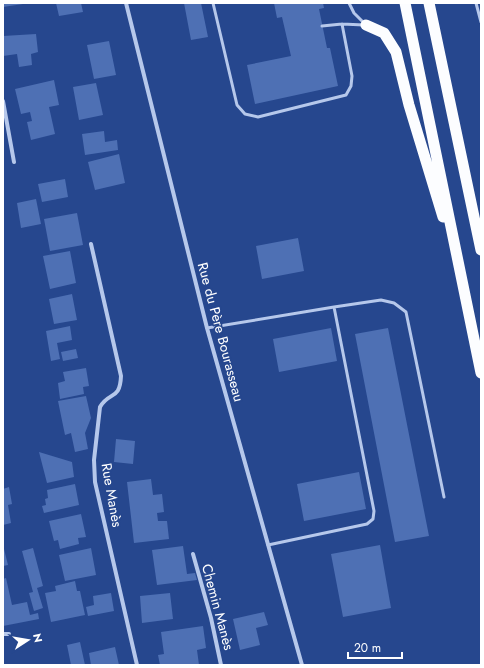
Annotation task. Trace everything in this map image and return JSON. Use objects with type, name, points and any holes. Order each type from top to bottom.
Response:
[{"type":"highway","points":[[405,3],[481,373]]},
{"type":"highway","points":[[430,3],[481,250]]},
{"type":"highway","points":[[366,25],[384,33],[396,52],[410,105],[465,291]]},
{"type":"street","name":"Rue du Père Bourasseau","points":[[126,3],[207,328],[302,665]]},
{"type":"street","points":[[3,100],[14,162]]},
{"type":"street","name":"Rue Manès","points":[[91,244],[121,376],[121,387],[116,394],[104,401],[100,407],[94,460],[95,482],[137,665]]},
{"type":"street","name":"Chemin Manès","points":[[193,554],[211,618],[222,665]]},
{"type":"street","points":[[3,634],[9,634]]},
{"type":"lane","points":[[213,3],[237,105],[245,114],[258,117],[346,95],[351,86],[352,76],[342,24]]},
{"type":"lane","points":[[349,3],[354,13],[366,25]]},
{"type":"lane","points":[[476,3],[481,22]]},
{"type":"lane","points":[[322,26],[342,24],[366,25]]},
{"type":"lane","points":[[207,328],[381,300],[394,303],[406,312],[444,497]]},
{"type":"lane","points":[[268,545],[367,524],[373,519],[374,511],[334,307]]},
{"type":"building","points":[[3,3],[23,3],[23,4],[3,7]]},
{"type":"building","points":[[56,3],[81,3],[83,12],[59,16]]},
{"type":"building","points":[[184,3],[201,3],[208,37],[191,40]]},
{"type":"building","points":[[274,3],[323,3],[324,8],[319,9],[327,48],[330,48],[338,86],[255,104],[247,65],[291,56],[282,17],[277,18]]},
{"type":"building","points":[[36,34],[38,52],[31,54],[32,65],[19,67],[17,54],[3,56],[3,36]]},
{"type":"building","points":[[109,41],[116,75],[94,79],[87,45]]},
{"type":"building","points":[[54,80],[59,105],[49,107],[55,134],[31,140],[27,122],[32,121],[30,112],[21,114],[15,89]]},
{"type":"building","points":[[96,83],[103,115],[79,120],[73,87]]},
{"type":"building","points":[[104,131],[105,142],[117,140],[118,150],[85,155],[82,134]]},
{"type":"building","points":[[119,154],[125,183],[95,190],[88,162]]},
{"type":"building","points":[[65,179],[68,197],[42,202],[38,184]]},
{"type":"building","points":[[36,199],[41,224],[21,228],[17,203]]},
{"type":"building","points":[[77,213],[83,245],[50,251],[44,219]]},
{"type":"building","points":[[298,238],[304,271],[262,279],[256,246]]},
{"type":"building","points":[[70,251],[76,283],[50,289],[43,256]]},
{"type":"building","points":[[72,294],[77,320],[54,324],[49,299]]},
{"type":"building","points":[[70,326],[72,340],[57,343],[60,359],[51,361],[46,331]]},
{"type":"building","points":[[331,328],[337,361],[279,372],[273,339]]},
{"type":"building","points":[[388,328],[429,536],[395,542],[355,334]]},
{"type":"building","points":[[76,349],[78,358],[63,361],[61,352]]},
{"type":"building","points":[[86,368],[89,386],[83,387],[84,394],[60,399],[58,383],[65,381],[63,372]]},
{"type":"building","points":[[86,396],[91,418],[85,433],[88,449],[75,452],[71,433],[65,435],[58,401]]},
{"type":"building","points":[[116,439],[135,441],[133,464],[114,462]]},
{"type":"building","points":[[39,452],[72,462],[74,477],[47,483]]},
{"type":"building","points":[[359,472],[366,509],[304,521],[297,484]]},
{"type":"building","points":[[151,479],[153,495],[162,494],[164,512],[157,513],[158,521],[167,521],[169,539],[134,543],[127,482]]},
{"type":"building","points":[[75,484],[79,505],[44,513],[42,506],[46,505],[45,499],[48,498],[47,490]]},
{"type":"building","points":[[9,487],[12,504],[8,505],[11,523],[3,525],[3,489]]},
{"type":"building","points":[[81,514],[86,537],[78,538],[79,544],[60,549],[58,540],[54,541],[49,521]]},
{"type":"building","points":[[3,545],[8,565],[3,566]]},
{"type":"building","points":[[380,545],[391,608],[343,617],[331,554]]},
{"type":"building","points":[[183,546],[187,574],[195,573],[197,580],[157,585],[152,550]]},
{"type":"building","points":[[33,548],[43,586],[37,588],[43,608],[34,611],[29,593],[33,592],[22,551]]},
{"type":"building","points":[[91,548],[96,575],[65,581],[59,555]]},
{"type":"building","points":[[6,578],[12,605],[27,602],[30,615],[38,613],[39,619],[3,626],[3,579]]},
{"type":"building","points":[[75,581],[77,591],[80,591],[85,615],[51,622],[45,593],[56,591],[55,586]]},
{"type":"building","points":[[111,593],[114,611],[88,616],[86,607],[94,605],[93,596]]},
{"type":"building","points":[[170,593],[173,619],[142,623],[140,596]]},
{"type":"building","points":[[264,612],[268,625],[256,628],[260,645],[240,650],[233,619]]},
{"type":"building","points":[[203,626],[206,648],[197,650],[199,665],[160,665],[158,655],[164,654],[161,632]]},
{"type":"building","points":[[80,642],[85,665],[71,665],[67,645]]},
{"type":"building","points":[[115,647],[119,665],[91,665],[89,653]]}]
